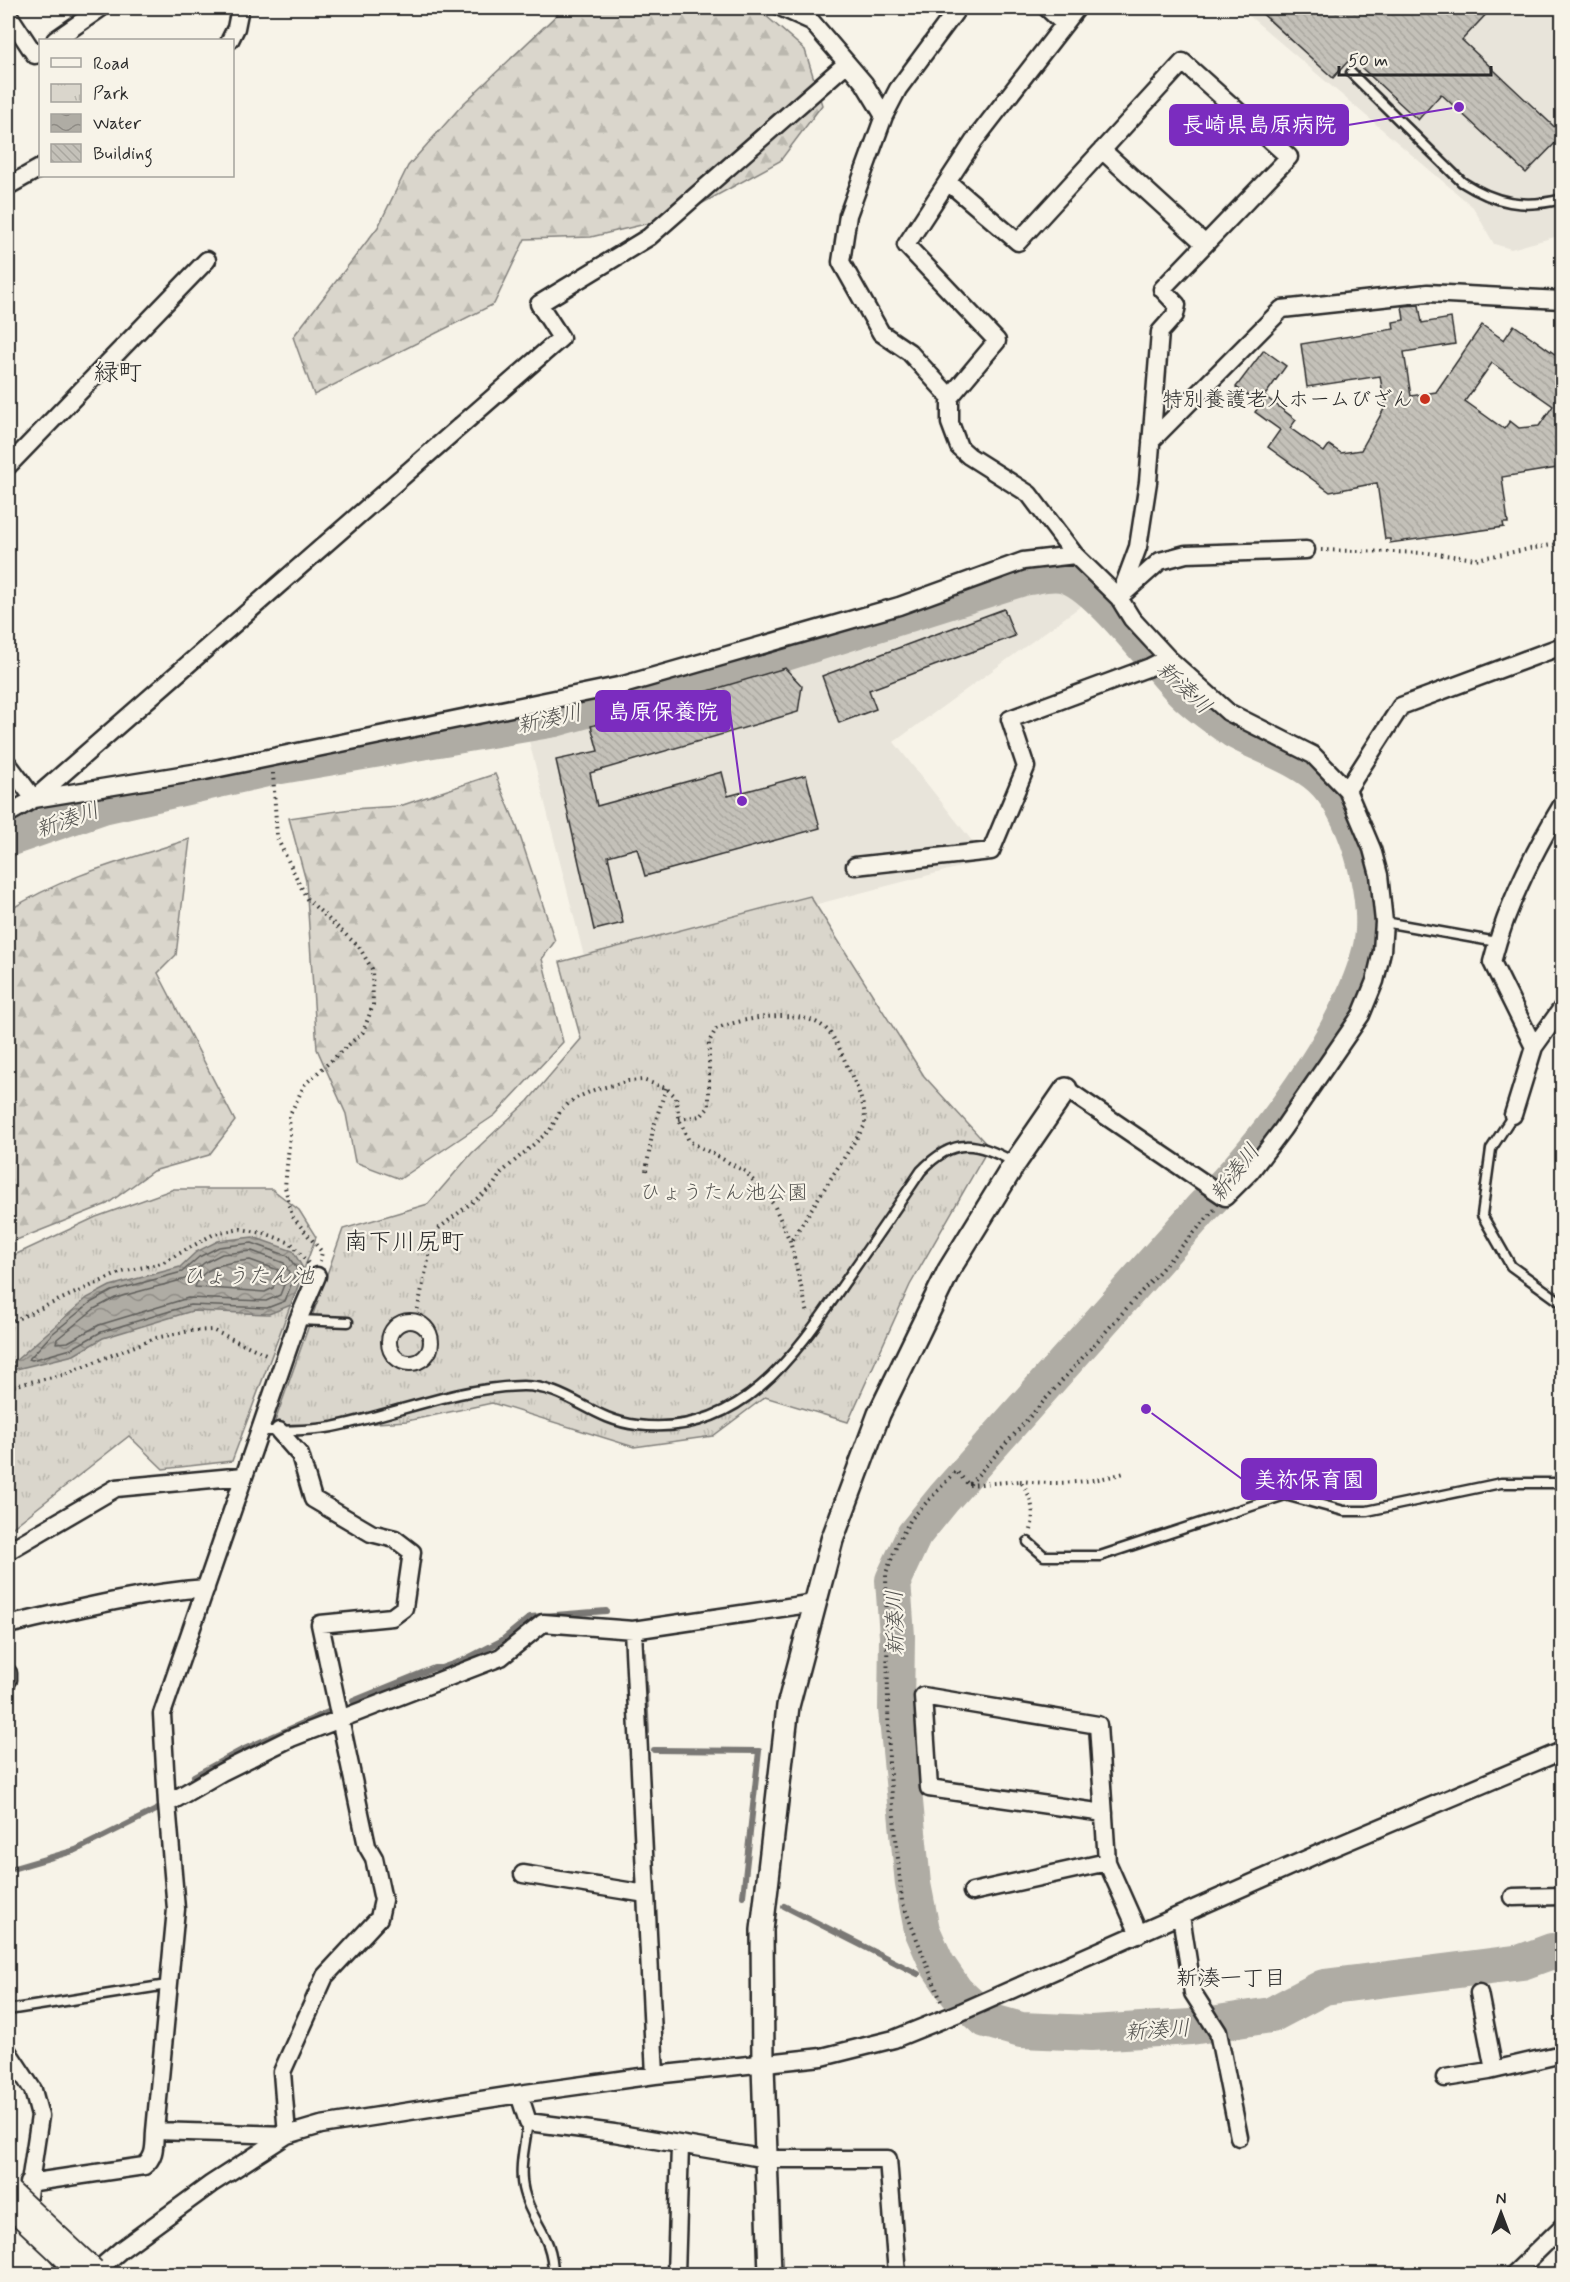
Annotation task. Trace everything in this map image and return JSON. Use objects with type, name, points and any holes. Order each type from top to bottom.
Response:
[{"type":"highway","points":[[18,2190],[91,2274]]},
{"type":"highway","points":[[8,2236],[40,2274]]},
{"type":"street","points":[[56,39],[101,8]]},
{"type":"street","points":[[230,39],[236,28],[240,8]]},
{"type":"street","points":[[782,8],[811,21],[847,63],[884,116]]},
{"type":"street","points":[[950,396],[909,352],[881,333],[841,262],[848,215],[884,116],[898,89],[958,8]]},
{"type":"street","points":[[1047,8],[1064,24]]},
{"type":"street","points":[[770,2274],[762,2065],[762,1930],[788,1706],[832,1540],[879,1414],[949,1270],[1015,1162],[1065,1089],[1221,1193],[1251,1171],[1361,1015],[1375,981],[1382,951],[1384,922],[1379,875],[1372,849],[1347,790],[1313,755],[1228,712],[1161,662],[1119,598],[1075,555],[1029,494],[969,456],[959,447],[950,423],[950,396],[997,341],[906,245],[974,141],[1077,8]]},
{"type":"street","points":[[8,14],[35,55],[39,52]]},
{"type":"street","points":[[948,182],[1018,242],[1182,62],[1289,157],[1162,289],[1177,305],[1175,315],[1160,332],[1151,441],[1138,547],[1119,598]]},
{"type":"street","points":[[8,814],[34,799],[561,338],[539,304],[649,237],[847,63]]},
{"type":"street","points":[[1102,150],[1205,244]]},
{"type":"street","points":[[8,186],[39,169]]},
{"type":"street","points":[[8,466],[207,260]]},
{"type":"street","points":[[1151,441],[1282,309],[1428,293],[1563,300]]},
{"type":"street","points":[[1119,598],[1161,561],[1186,554],[1306,550]]},
{"type":"street","points":[[34,799],[205,771],[272,755],[623,685],[899,606],[1023,561],[1075,555]]},
{"type":"street","points":[[1347,790],[1401,706],[1563,646]]},
{"type":"street","points":[[855,866],[992,851],[1026,768],[1010,719],[1161,662]]},
{"type":"street","points":[[8,764],[34,799]]},
{"type":"street","points":[[1534,1047],[1492,962],[1497,942],[1541,840],[1563,804]]},
{"type":"street","points":[[1513,1115],[1534,1047],[1563,1008]]},
{"type":"street","points":[[18,2190],[144,2166],[151,2160],[154,2153],[167,1985],[176,1909],[162,1714],[298,1320],[317,1276]]},
{"type":"street","points":[[279,1431],[300,1455],[313,1499],[371,1533],[394,1539],[412,1552],[404,1608],[392,1617],[320,1624],[367,1846],[374,1858],[383,1900],[379,1918],[325,1976],[282,2072],[286,2135]]},
{"type":"street","points":[[8,1551],[116,1488],[244,1476]]},
{"type":"street","points":[[8,1625],[106,1602],[175,1590],[206,1588]]},
{"type":"street","points":[[167,1804],[251,1757],[340,1719],[501,1657],[543,1623],[633,1630],[814,1603]]},
{"type":"street","points":[[633,1630],[655,2075]]},
{"type":"street","points":[[8,1673],[8,1680]]},
{"type":"street","points":[[1104,1813],[929,1788],[923,1696],[1098,1725],[1104,1813],[1107,1862],[1139,1934]]},
{"type":"street","points":[[91,2274],[211,2184],[286,2135],[321,2125],[519,2094],[655,2075],[822,2057],[894,2039],[1181,1916],[1320,1853],[1563,1751]]},
{"type":"street","points":[[972,1892],[1107,1862]]},
{"type":"street","points":[[523,1874],[646,1894]]},
{"type":"street","points":[[1513,1897],[1563,1896]]},
{"type":"street","points":[[1181,1916],[1193,1993],[1218,2032],[1239,2137]]},
{"type":"street","points":[[1479,1992],[1494,2070]]},
{"type":"street","points":[[8,2052],[38,2102],[39,2132],[18,2190],[24,2223],[42,2249],[69,2274]]},
{"type":"street","points":[[1444,2078],[1494,2070],[1563,2054]]},
{"type":"street","points":[[519,2094],[528,2122],[614,2133],[767,2159],[888,2159],[897,2274]]},
{"type":"street","points":[[155,2131],[286,2135]]},
{"type":"street","points":[[676,2274],[680,2146]]},
{"type":"street","points":[[1514,2274],[1563,2228]]},
{"type":"lane","points":[[1351,73],[1462,182],[1498,201],[1521,205],[1563,199]]},
{"type":"lane","points":[[1384,922],[1497,942]]},
{"type":"lane","points":[[1513,1115],[1491,1149],[1482,1215],[1511,1266],[1563,1303]]},
{"type":"lane","points":[[260,1431],[332,1427],[440,1398],[487,1389],[524,1386],[561,1392],[608,1420],[638,1425],[677,1426],[704,1420],[736,1405],[768,1382],[793,1355],[921,1171],[934,1157],[945,1150],[967,1145],[990,1149],[1015,1162]]},
{"type":"lane","points":[[298,1320],[348,1322]]},
{"type":"lane","points":[[1029,1542],[1044,1556],[1100,1556],[1285,1495],[1344,1511],[1366,1511],[1501,1483],[1563,1483]]},
{"type":"lane","points":[[8,2010],[167,1985]]},
{"type":"lane","points":[[528,2122],[522,2174],[524,2193],[546,2237],[553,2258],[554,2274]]},
{"type":"path","points":[[1306,550],[1428,553],[1476,559],[1563,543]]},
{"type":"path","points":[[272,755],[277,838],[307,899],[359,947],[372,969],[373,1005],[363,1032],[305,1084],[289,1116],[289,1152],[285,1187],[292,1216],[322,1252],[317,1276]]},
{"type":"path","points":[[679,1119],[701,1116],[709,1107],[709,1042],[716,1029],[750,1019],[778,1016],[803,1018],[824,1027],[836,1042],[866,1111],[865,1125],[790,1241]]},
{"type":"path","points":[[415,1321],[432,1242],[438,1229],[493,1186],[501,1173],[550,1130],[561,1110],[574,1099],[594,1090],[628,1081],[643,1080],[666,1088],[676,1097],[679,1119],[689,1141],[746,1172],[774,1205],[790,1241],[811,1330]]},
{"type":"path","points":[[646,1171],[653,1129],[666,1088]]},
{"type":"path","points":[[968,1484],[1221,1193]]},
{"type":"path","points":[[8,1323],[122,1272],[162,1263],[214,1234],[241,1229],[264,1233],[291,1243],[317,1276]]},
{"type":"path","points":[[8,1387],[62,1375],[155,1338],[190,1331],[212,1330],[283,1364]]},
{"type":"path","points":[[954,2015],[902,1900],[890,1764],[886,1573],[898,1542],[911,1520],[956,1471],[968,1484]]},
{"type":"path","points":[[968,1484],[1020,1481],[1053,1485],[1102,1480],[1124,1473]]},
{"type":"path","points":[[1020,1481],[1030,1494],[1034,1518],[1029,1542]]},
{"type":"shaded area","points":[[1240,8],[1562,8],[1562,235],[1511,249],[1494,244],[1473,207]]},
{"type":"shaded area","points":[[1027,585],[1053,586],[1069,591],[1085,603],[894,742],[987,860],[586,964],[528,737]]},
{"type":"green space","points":[[564,8],[757,8],[805,50],[822,105],[780,161],[679,216],[591,237],[525,239],[494,304],[314,395],[293,337],[378,227],[408,166],[463,104]]},
{"type":"green space","points":[[495,774],[517,827],[555,941],[542,959],[563,1042],[495,1115],[400,1179],[355,1162],[346,1114],[317,1049],[306,881],[289,818],[351,809],[400,806]]},
{"type":"green space","points":[[190,839],[176,955],[158,973],[235,1121],[209,1155],[153,1171],[107,1204],[14,1241],[8,1241],[8,911],[73,878]]},
{"type":"green space","name":"ひょうたん池公園","points":[[810,896],[924,1076],[989,1147],[910,1285],[848,1422],[765,1397],[713,1436],[634,1447],[492,1403],[407,1421],[272,1430],[343,1229],[428,1204],[472,1153],[528,1101],[581,1039],[560,962]]},
{"type":"green space","points":[[174,1189],[272,1189],[299,1210],[316,1237],[232,1461],[163,1469],[129,1436],[8,1531],[8,1258],[96,1217]]},
{"type":"water","name":"ひょうたん池","points":[[253,1237],[293,1251],[304,1270],[291,1305],[269,1314],[192,1311],[103,1338],[74,1355],[8,1371],[8,1362],[14,1362],[87,1298],[110,1286],[180,1267],[196,1252],[218,1241]]},
{"type":"water","points":[[1562,1945],[1562,1960],[1526,1966],[1453,1971]]},
{"type":"building","points":[[1256,8],[1492,8],[1462,40],[1563,135],[1526,173],[1441,94],[1418,120],[1351,58],[1333,78]]},
{"type":"building","name":"特別養護老人ホームびざん","points":[[1419,305],[1422,323],[1451,318],[1455,344],[1404,352],[1411,396],[1436,392],[1482,325],[1504,340],[1514,325],[1563,360],[1563,467],[1502,477],[1508,523],[1503,523],[1504,527],[1390,543],[1390,539],[1385,539],[1377,483],[1330,492],[1268,447],[1280,430],[1255,412],[1266,397],[1296,420],[1290,428],[1324,452],[1329,445],[1341,453],[1361,450],[1385,407],[1380,376],[1307,387],[1301,344],[1394,329],[1393,322],[1404,320],[1402,306]],"holes":[[[1492,363],[1553,406],[1539,426],[1519,428],[1510,421],[1504,429],[1465,401]]]},
{"type":"building","points":[[1264,350],[1286,366],[1266,394],[1249,396],[1236,387]]},
{"type":"building","points":[[1004,609],[1015,636],[869,690],[876,709],[839,723],[822,676]]},
{"type":"building","points":[[785,668],[802,686],[798,712],[590,773],[597,806],[722,772],[728,796],[806,775],[820,828],[645,876],[637,848],[608,856],[623,923],[594,930],[556,760],[598,751],[591,726]]},
{"type":"waterway","name":"新湊川","points":[[281,766],[555,719],[744,666],[1023,578],[1063,574],[1082,584],[1112,611],[1171,679],[1207,712],[1233,730],[1295,760],[1318,775],[1339,799],[1358,840],[1365,863],[1373,910],[1370,951],[1359,984],[1343,1018],[1301,1088],[1252,1154],[944,1498],[914,1535],[893,1580],[897,1636],[896,1709],[913,1884],[922,1930],[937,1964],[956,1992],[986,2020],[1021,2030],[1091,2033],[1191,2027],[1271,2015],[1324,1987],[1522,1962],[1552,1951],[1562,1954]]},
{"type":"waterway","name":"新湊川","points":[[8,839],[103,806],[267,769]]},
{"type":"waterway","points":[[353,1701],[434,1668],[441,1668],[464,1660],[501,1641],[530,1617],[606,1611]]},
{"type":"waterway","points":[[643,1654],[647,1732]]},
{"type":"waterway","points":[[194,1776],[242,1750],[328,1712]]},
{"type":"waterway","points":[[654,1750],[759,1751],[743,1896]]},
{"type":"waterway","points":[[8,1870],[76,1850],[158,1809]]},
{"type":"waterway","points":[[784,1906],[918,1974]]},
{"type":"waterway","name":"新湊川","points":[[947,1988],[956,1992]]},
{"type":"place","name":"長崎県島原病院","points":[[1459,107]]},
{"type":"place","name":"特別養護老人ホームびざん","points":[[1425,399]]},
{"type":"place","name":"島原保養院","points":[[742,801]]},
{"type":"place","name":"美祢保育園","points":[[1146,1409]]},
{"type":"district","name":"緑町","points":[[118,372]]},
{"type":"district","name":"南下川尻町","points":[[404,1241]]},
{"type":"district","name":"新湊一丁目","points":[[1231,1977]]}]
